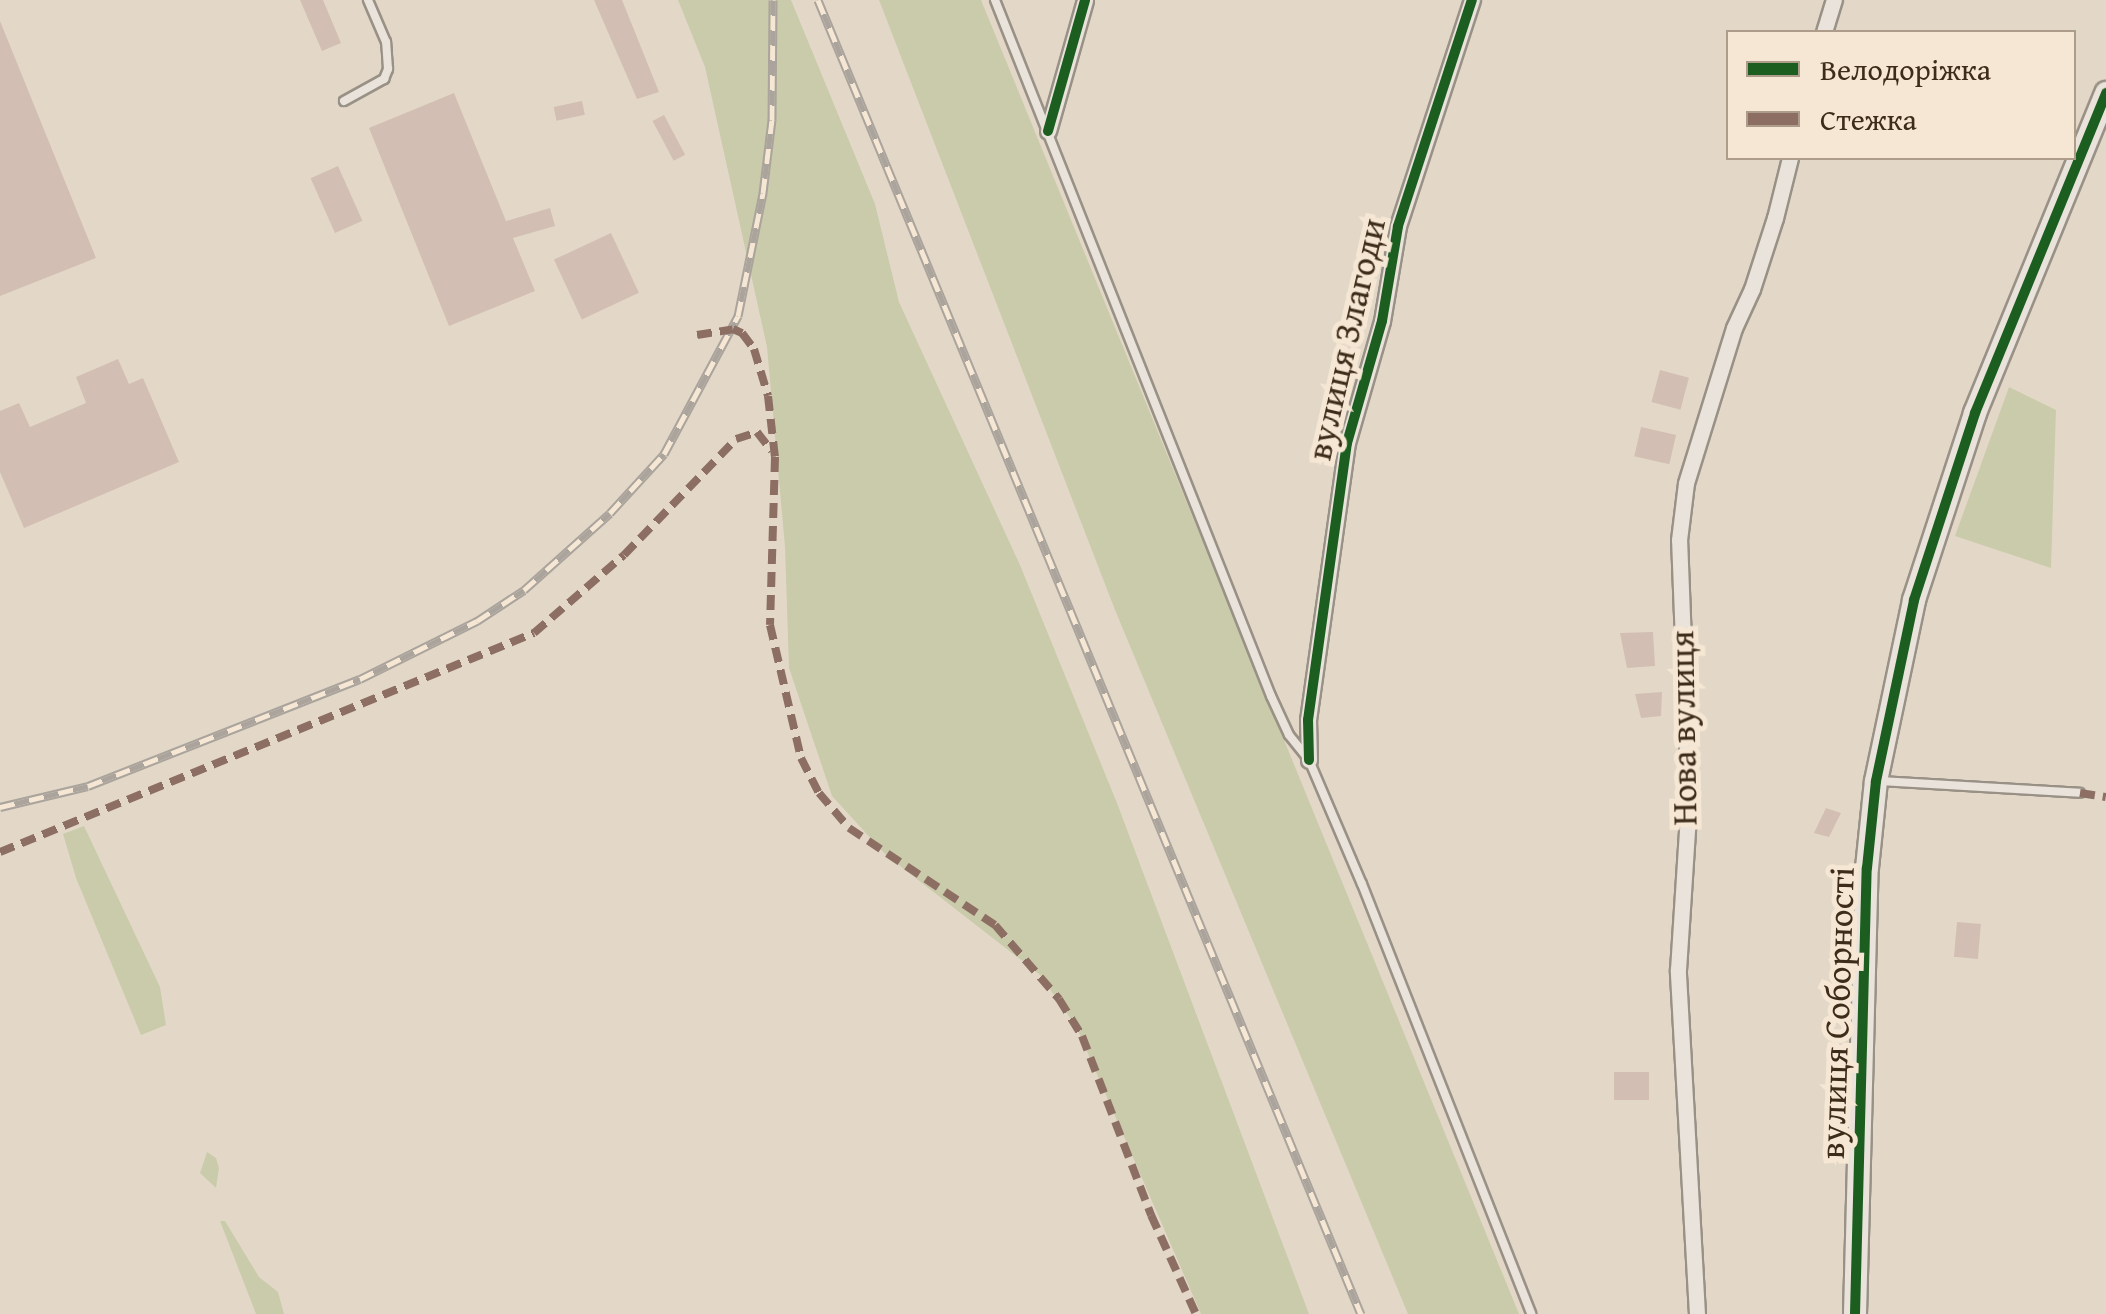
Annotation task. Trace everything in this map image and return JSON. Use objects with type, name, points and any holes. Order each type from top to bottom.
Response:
[{"type":"street","points":[[1048,131],[1085,0]]},
{"type":"street","name":"вулиця Злагоди","points":[[1309,760],[1308,720],[1347,442],[1382,321],[1398,226],[1472,0]]},
{"type":"street","points":[[1825,30],[1834,0]]},
{"type":"street","name":"вулиця Соборності","points":[[1855,1314],[1868,868],[1876,781],[1914,600],[1975,412],[2106,93]]},
{"type":"street","name":"Нова вулиця","points":[[1697,1314],[1678,970],[1690,798],[1679,540],[1686,484],[1734,328],[1769,236],[1789,160]]},
{"type":"lane","points":[[344,101],[384,79],[388,70],[386,42],[368,0]]},
{"type":"lane","points":[[995,0],[1048,131],[1056,163],[1271,696],[1289,735],[1309,760],[1531,1314]]},
{"type":"lane","points":[[1876,781],[2080,793]]},
{"type":"green space","points":[[678,0],[791,0],[875,204],[899,302],[1020,565],[1117,803],[1309,1314],[1201,1314],[1076,1026],[1039,974],[886,855],[832,796],[789,668],[785,547],[767,347],[705,67]]},
{"type":"green space","points":[[879,0],[981,0],[1519,1314],[1408,1314],[1115,610]]},
{"type":"green space","points":[[2009,387],[2056,410],[2051,568],[1955,536]]},
{"type":"green space","points":[[84,826],[160,987],[166,1025],[141,1035],[76,878],[63,834]]},
{"type":"green space","points":[[207,1152],[216,1158],[219,1168],[216,1188],[200,1173]]},
{"type":"green space","points":[[220,1221],[225,1221],[259,1277],[278,1292],[284,1314],[256,1314]]},
{"type":"building","points":[[300,0],[323,0],[341,43],[322,51]]},
{"type":"building","points":[[594,0],[622,0],[659,92],[637,99]]},
{"type":"building","points":[[0,21],[96,258],[0,296]]},
{"type":"building","points":[[454,93],[506,221],[550,208],[555,226],[513,238],[535,291],[449,326],[369,128]]},
{"type":"building","points":[[582,101],[585,115],[557,121],[554,107]]},
{"type":"building","points":[[664,115],[685,155],[674,161],[653,121]]},
{"type":"building","points":[[338,166],[362,221],[335,233],[311,178]]},
{"type":"building","points":[[611,233],[639,293],[582,319],[554,260]]},
{"type":"building","points":[[118,359],[129,384],[143,378],[179,462],[24,528],[0,472],[0,411],[19,403],[30,427],[86,403],[76,377]]},
{"type":"building","points":[[1660,370],[1689,378],[1680,410],[1651,402]]},
{"type":"building","points":[[1641,427],[1676,435],[1669,464],[1634,456]]},
{"type":"building","points":[[1653,632],[1655,666],[1627,668],[1620,633]]},
{"type":"building","points":[[1662,692],[1661,716],[1641,718],[1635,694]]},
{"type":"building","points":[[1826,808],[1841,813],[1829,837],[1814,833]]},
{"type":"building","points":[[1957,922],[1981,924],[1978,959],[1954,957]]},
{"type":"building","points":[[1614,1072],[1649,1072],[1649,1100],[1614,1100]]},
{"type":"railway","points":[[0,807],[88,786],[360,679],[477,621],[524,590],[610,513],[664,454],[738,316],[763,193],[772,120],[773,0]]},
{"type":"railway","points":[[818,0],[1361,1314]]},
{"type":"marked path","points":[[697,335],[733,329],[742,333],[754,349],[768,396],[775,457],[770,625],[801,758],[819,793],[849,828],[995,925],[1059,999],[1082,1036],[1151,1215],[1196,1314]]},
{"type":"marked path","points":[[0,852],[534,633],[624,555],[736,439],[757,432],[772,451]]},
{"type":"marked path","points":[[2080,793],[2106,797]]},
{"type":"cycle path","points":[[1048,131],[1085,0]]},
{"type":"cycle path","points":[[1309,760],[1308,720],[1347,443],[1382,321],[1398,226],[1472,0]]},
{"type":"cycle path","points":[[1855,1314],[1867,868],[1876,781],[1914,600],[1975,413],[2106,93]]}]
